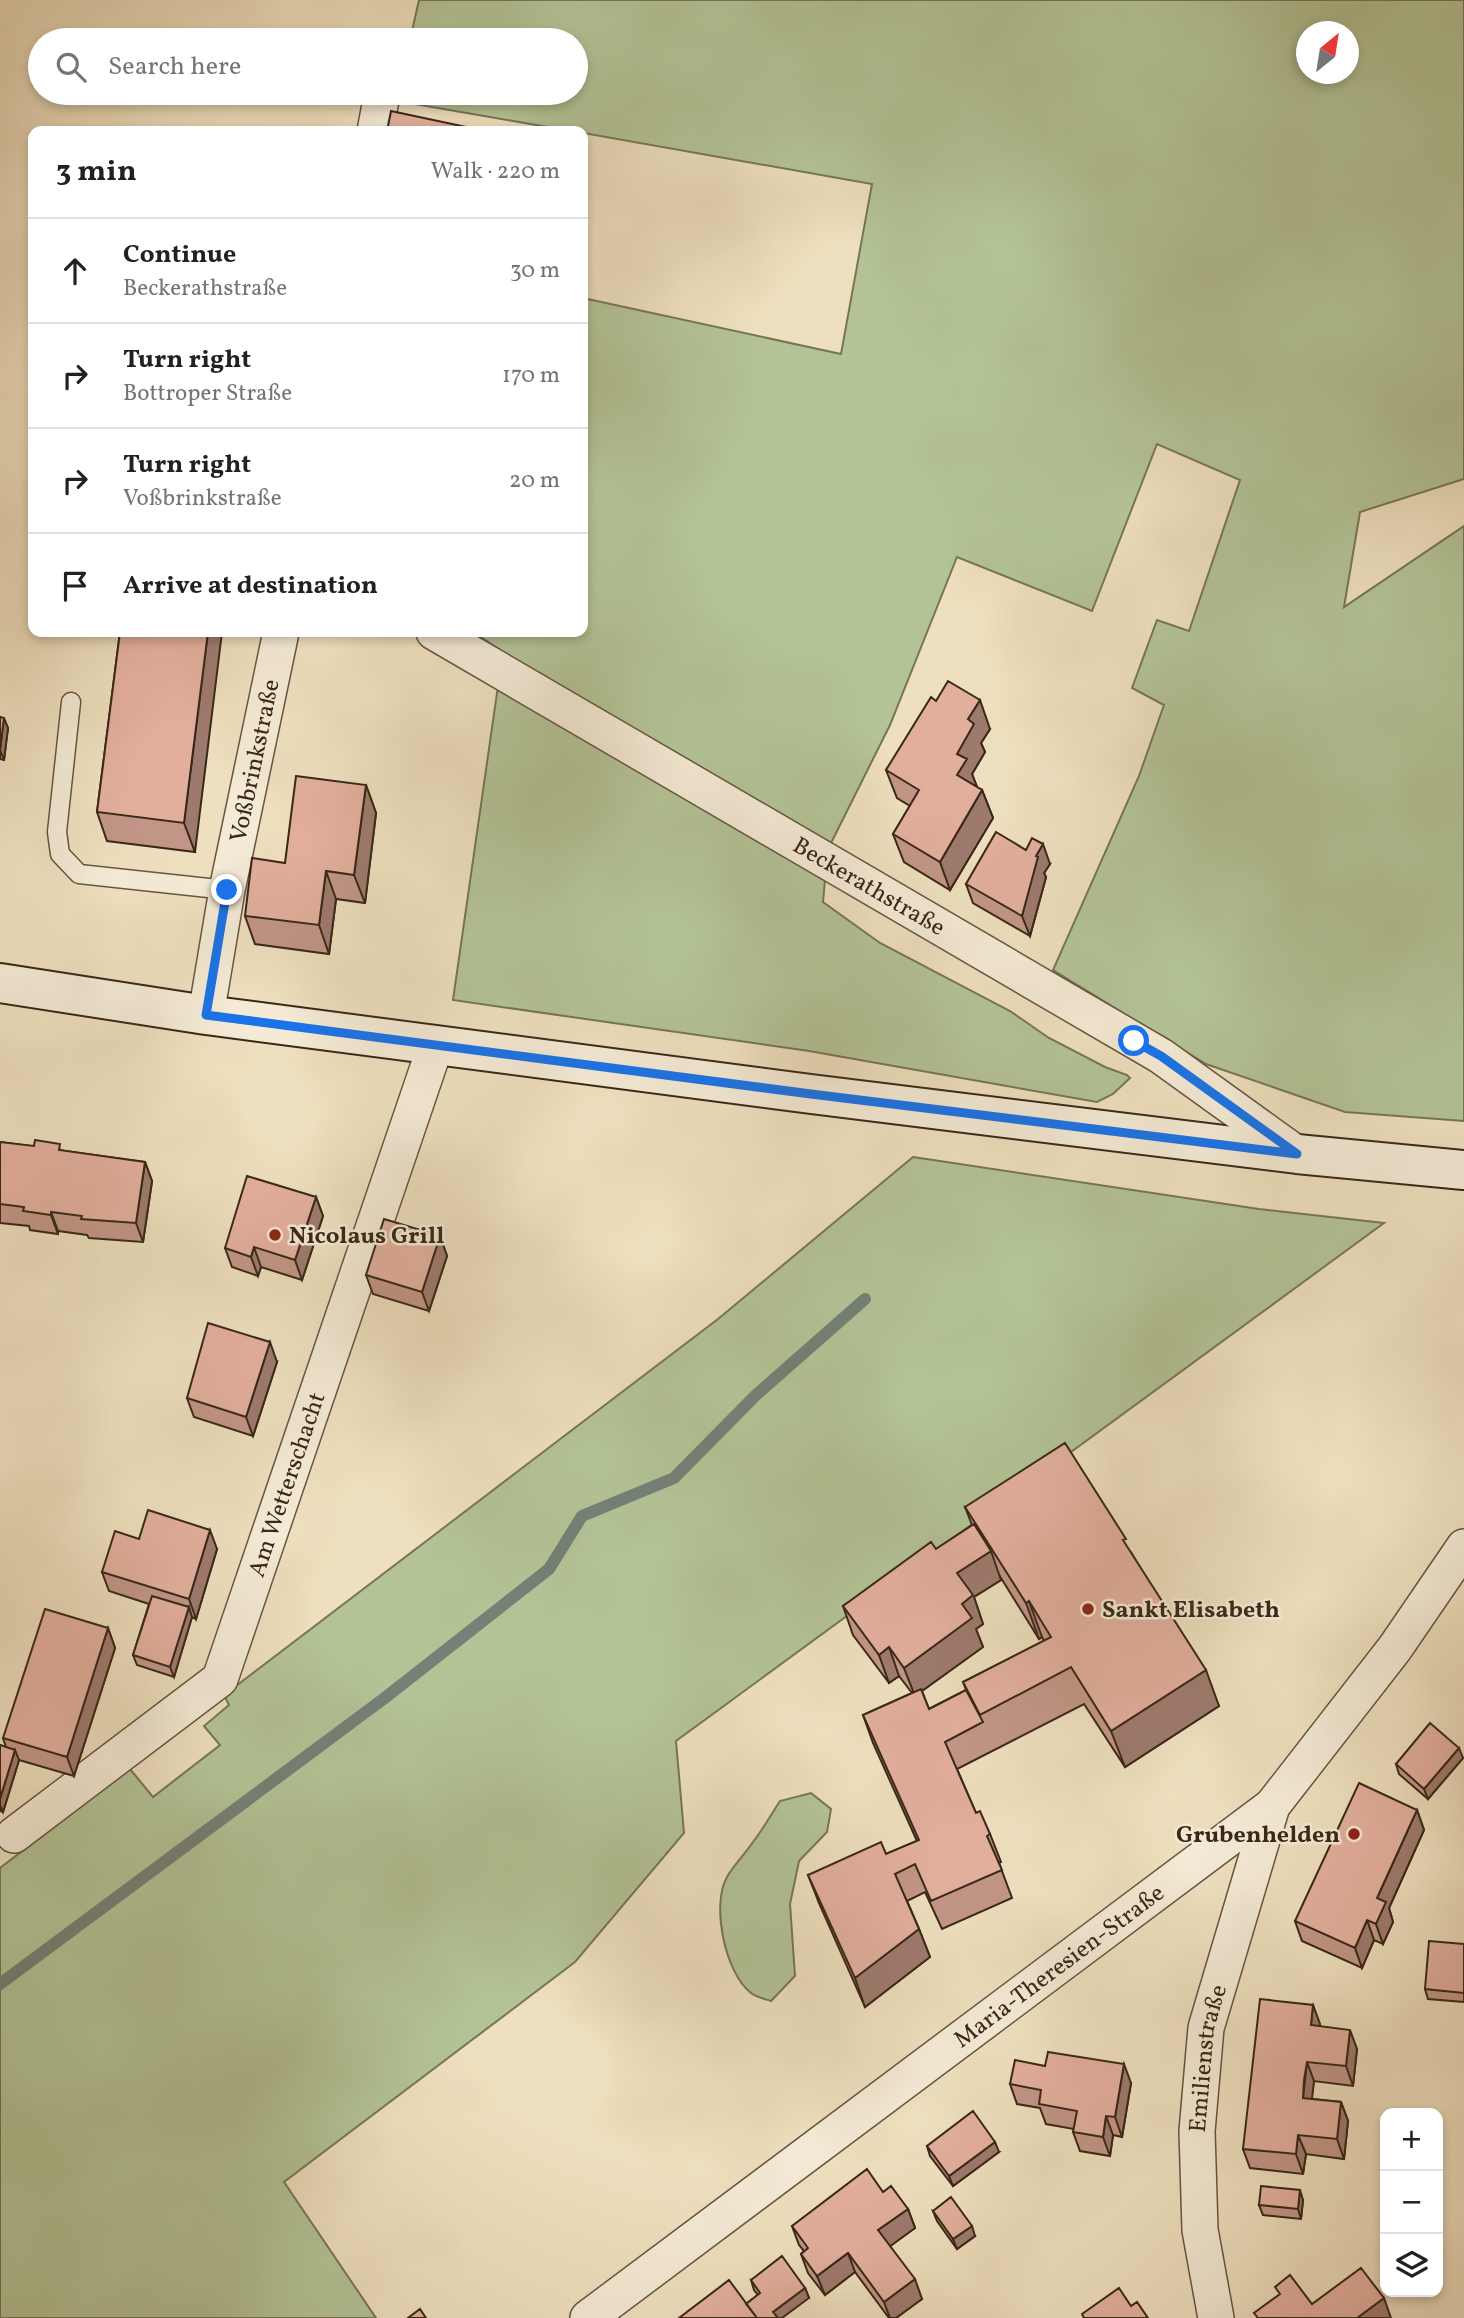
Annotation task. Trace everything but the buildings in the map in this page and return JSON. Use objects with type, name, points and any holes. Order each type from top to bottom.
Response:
[{"type":"main road","points":[[0,983],[206,1015],[811,1094],[1297,1154],[1464,1170]]},
{"type":"street","name":"Voßbrinkstraße","points":[[206,1015],[227,890],[280,637]]},
{"type":"street","name":"Beckerathstraße","points":[[443,637],[1161,1056],[1297,1154]]},
{"type":"street","name":"Am Wetterschacht","points":[[14,1835],[220,1679],[436,1044]]},
{"type":"street","name":"Maria-Theresien-Straße","points":[[588,2318],[1272,1806],[1395,1648],[1464,1547]]},
{"type":"street","name":"Emilienstraße","points":[[1216,2318],[1200,2218],[1197,2131],[1206,2028],[1272,1806]]},
{"type":"lane","points":[[71,702],[57,832],[60,854],[79,874],[227,890]]},
{"type":"green space","points":[[419,0],[1464,0],[1464,479],[1360,512],[1344,607],[1464,526],[1464,1121],[1345,1112],[1206,1064],[1053,970],[1139,776],[1164,705],[1132,688],[1157,620],[1189,631],[1240,480],[1157,444],[1092,611],[957,557],[890,725],[828,849],[519,664],[481,637],[588,637],[588,299],[841,354],[872,184],[588,134],[588,126],[542,126],[420,105],[588,105],[588,28],[413,28]]},
{"type":"green space","points":[[498,686],[825,880],[823,902],[880,943],[1010,1011],[1049,1038],[1130,1078],[1113,1094],[1097,1102],[809,1051],[453,1000]]},
{"type":"green space","points":[[913,1157],[1259,1209],[1384,1223],[676,1741],[684,1833],[575,1962],[284,2182],[376,2318],[0,2318],[0,1868],[130,1769],[153,1797],[220,1745],[204,1726],[229,1705],[224,1695],[718,1319]]},
{"type":"green space","points":[[811,1793],[831,1809],[827,1832],[799,1861],[790,1904],[795,1976],[771,2001],[751,1993],[734,1970],[723,1938],[720,1904],[722,1889],[727,1877],[780,1801]]},
{"type":"waterway","points":[[0,1984],[386,1697],[549,1569],[582,1516],[674,1478],[755,1396],[865,1299]]},
{"type":"place","name":"Nicolaus Grill","points":[[275,1235]]},
{"type":"place","name":"Sankt Elisabeth","points":[[1088,1609]]},
{"type":"place","name":"Grubenhelden","points":[[1354,1834]]},
{"type":"route","points":[[227,890],[206,1015],[1297,1154],[1161,1056],[1134,1041]]}]
